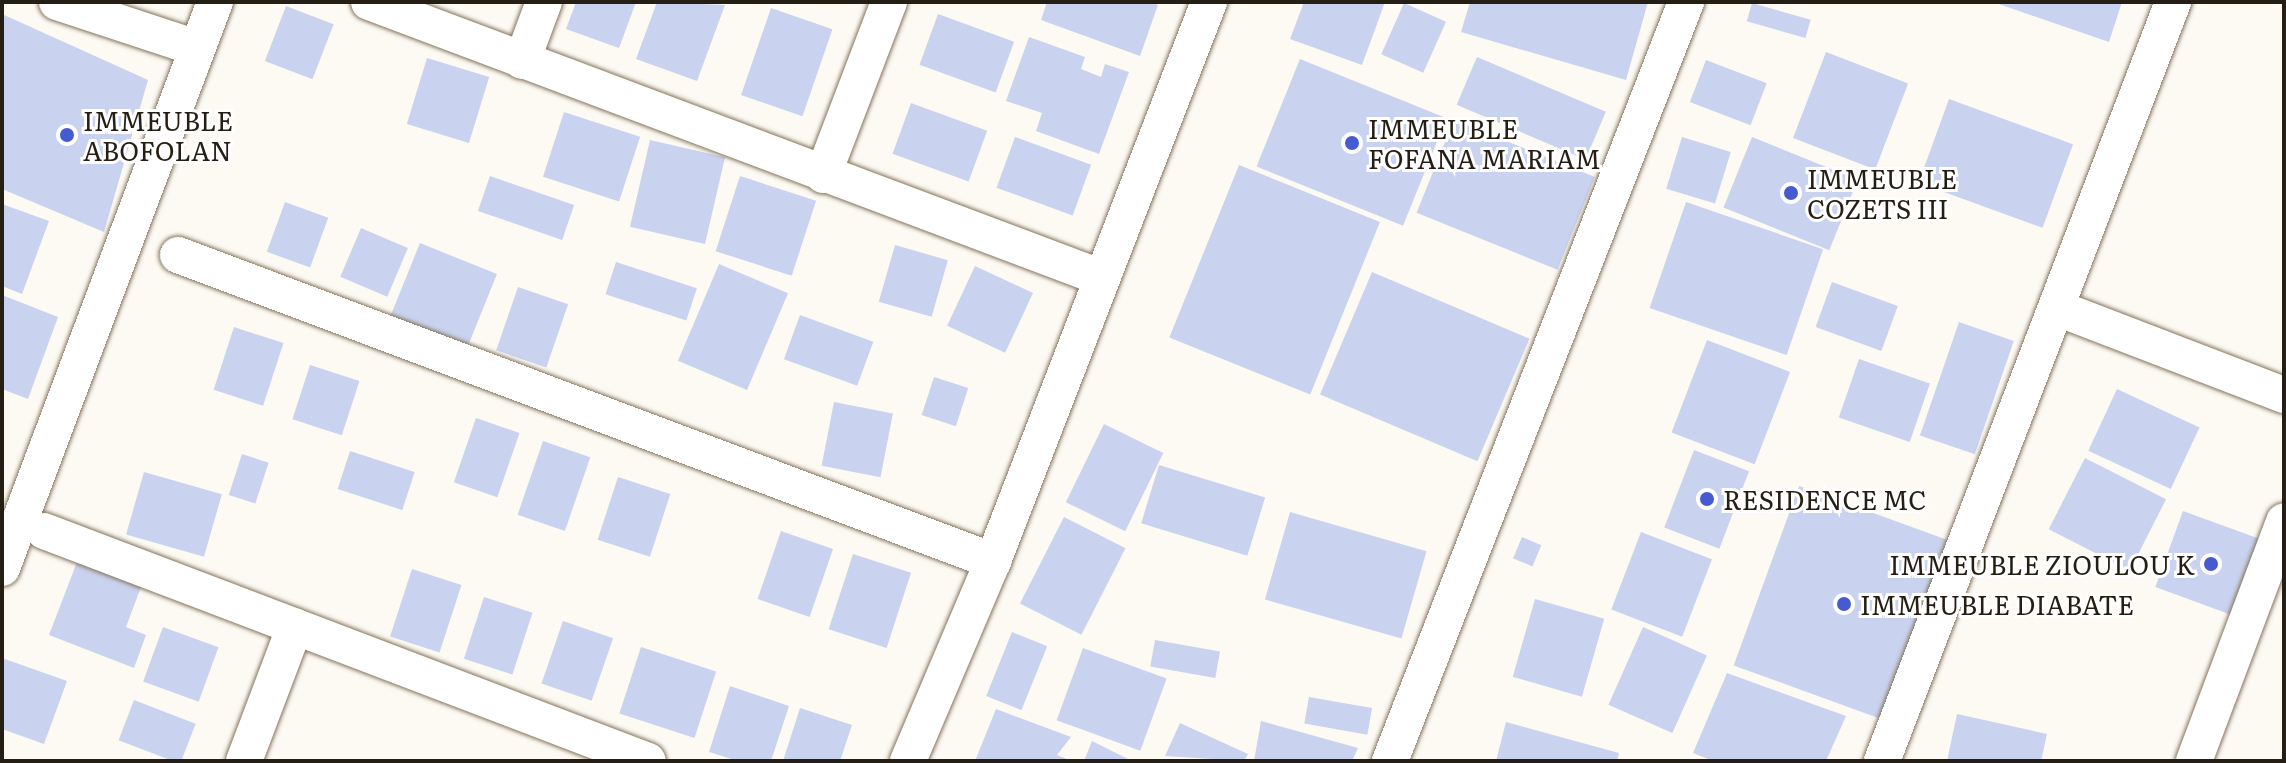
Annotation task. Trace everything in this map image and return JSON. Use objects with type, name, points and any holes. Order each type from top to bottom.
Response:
[{"type":"street","points":[[57,2],[197,48]]},
{"type":"street","points":[[2,568],[215,2]]},
{"type":"street","points":[[369,2],[1100,277]]},
{"type":"street","points":[[522,61],[544,2]]},
{"type":"street","points":[[823,175],[889,2]]},
{"type":"street","points":[[908,761],[993,561],[1100,277],[1209,2]]},
{"type":"street","points":[[1390,761],[1686,2]]},
{"type":"street","points":[[1882,761],[2173,2]]},
{"type":"street","points":[[178,255],[993,561]]},
{"type":"street","points":[[2057,308],[2284,395]]},
{"type":"street","points":[[2194,761],[2284,521]]},
{"type":"street","points":[[44,531],[295,626],[597,752],[648,761]]},
{"type":"street","points":[[244,761],[295,626]]},
{"type":"building","points":[[576,2],[636,2],[619,48],[566,29]]},
{"type":"building","points":[[657,2],[725,5],[697,81],[636,59]]},
{"type":"building","points":[[1047,2],[1151,2],[1158,5],[1140,56],[1041,20]]},
{"type":"building","points":[[1304,2],[1385,2],[1362,65],[1290,39]]},
{"type":"building","points":[[1470,2],[1648,2],[1626,80],[1461,32]]},
{"type":"building","points":[[1993,2],[2122,2],[2109,42]]},
{"type":"building","points":[[1404,3],[1446,22],[1423,73],[1381,54]]},
{"type":"building","points":[[1752,3],[1811,20],[1805,38],[1747,21]]},
{"type":"building","points":[[286,6],[334,24],[312,79],[265,61]]},
{"type":"building","points":[[771,8],[832,29],[803,116],[741,95]]},
{"type":"building","name":"IMMEUBLE ABOFOLAN","points":[[2,14],[148,80],[104,232],[2,189]]},
{"type":"building","points":[[938,14],[1014,42],[996,92],[920,65]]},
{"type":"building","points":[[1029,37],[1085,57],[1081,69],[1101,77],[1105,64],[1129,72],[1099,154],[1036,131],[1042,113],[1006,101]]},
{"type":"building","points":[[1826,52],[1908,84],[1875,169],[1793,138]]},
{"type":"building","points":[[1477,57],[1606,112],[1586,160],[1457,105]]},
{"type":"building","points":[[427,58],[489,77],[469,143],[407,124]]},
{"type":"building","name":"IMMEUBLE FOFANA MARIAM","points":[[1300,59],[1446,118],[1403,226],[1257,167]]},
{"type":"building","points":[[1706,60],[1767,83],[1751,125],[1690,102]]},
{"type":"building","points":[[1949,99],[2073,144],[2043,228],[1919,183]]},
{"type":"building","points":[[911,103],[987,131],[969,181],[893,154]]},
{"type":"building","points":[[564,112],[640,137],[619,201],[543,177]]},
{"type":"building","points":[[1454,120],[1595,177],[1557,270],[1417,213]]},
{"type":"building","points":[[1015,137],[1091,165],[1073,215],[997,188]]},
{"type":"building","points":[[1682,137],[1731,152],[1715,204],[1666,189]]},
{"type":"building","name":"IMMEUBLE COZETS III","points":[[1752,137],[1858,180],[1829,250],[1724,207]]},
{"type":"building","points":[[650,140],[725,157],[705,244],[630,227]]},
{"type":"building","points":[[1239,165],[1380,222],[1310,394],[1169,337]]},
{"type":"building","points":[[490,176],[574,205],[562,240],[478,211]]},
{"type":"building","points":[[740,176],[816,201],[792,276],[716,251]]},
{"type":"building","points":[[285,202],[328,218],[310,268],[267,252]]},
{"type":"building","points":[[1686,202],[1823,249],[1787,355],[1650,308]]},
{"type":"building","points":[[2,204],[49,221],[22,294],[2,286]]},
{"type":"building","points":[[361,228],[408,248],[387,297],[340,277]]},
{"type":"building","points":[[420,243],[497,274],[467,349],[390,318]]},
{"type":"building","points":[[895,245],[948,260],[932,317],[879,302]]},
{"type":"building","points":[[616,262],[697,288],[686,321],[605,294]]},
{"type":"building","points":[[719,264],[788,293],[747,390],[678,361]]},
{"type":"building","points":[[975,266],[1033,293],[1005,353],[947,326]]},
{"type":"building","points":[[1372,272],[1529,339],[1477,461],[1320,394]]},
{"type":"building","points":[[1832,282],[1898,306],[1881,351],[1816,327]]},
{"type":"building","points":[[518,287],[568,304],[546,368],[496,350]]},
{"type":"building","points":[[2,295],[58,317],[28,399],[2,389]]},
{"type":"building","points":[[800,315],[873,342],[857,386],[784,359]]},
{"type":"building","points":[[1959,322],[2014,341],[1975,454],[1920,435]]},
{"type":"building","points":[[234,327],[283,343],[263,406],[214,390]]},
{"type":"building","points":[[1707,340],[1790,372],[1755,464],[1672,432]]},
{"type":"building","points":[[1859,359],[1930,383],[1910,442],[1839,418]]},
{"type":"building","points":[[310,365],[359,381],[342,435],[292,419]]},
{"type":"building","points":[[934,377],[968,388],[956,426],[922,415]]},
{"type":"building","points":[[2117,389],[2199,427],[2171,489],[2088,451]]},
{"type":"building","points":[[834,402],[893,413],[880,477],[822,466]]},
{"type":"building","points":[[476,418],[519,433],[497,497],[454,482]]},
{"type":"building","points":[[1104,424],[1163,453],[1125,531],[1066,502]]},
{"type":"building","points":[[543,441],[590,457],[565,531],[518,515]]},
{"type":"building","name":"RESIDENCE MC","points":[[1694,450],[1749,471],[1719,549],[1664,527]]},
{"type":"building","points":[[350,451],[415,472],[402,510],[338,489]]},
{"type":"building","points":[[242,454],[269,463],[255,504],[229,495]]},
{"type":"building","points":[[2085,458],[2166,499],[2130,571],[2049,529]]},
{"type":"building","points":[[1159,465],[1265,497],[1247,556],[1141,523]]},
{"type":"building","points":[[144,472],[222,494],[204,557],[126,534]]},
{"type":"building","points":[[618,477],[670,494],[650,557],[598,540]]},
{"type":"building","name":"IMMEUBLE DIABATE","points":[[1799,486],[1956,543],[1891,723],[1734,665]]},
{"type":"building","name":"IMMEUBLE ZIOULOU K","points":[[2183,511],[2268,542],[2240,618],[2155,587]]},
{"type":"building","points":[[1290,512],[1426,551],[1401,639],[1265,599]]},
{"type":"building","points":[[1064,517],[1125,548],[1081,635],[1020,603]]},
{"type":"building","points":[[781,531],[833,549],[810,617],[758,599]]},
{"type":"building","points":[[1641,532],[1712,559],[1682,637],[1611,609]]},
{"type":"building","points":[[1522,537],[1541,545],[1532,566],[1513,558]]},
{"type":"building","points":[[853,554],[911,573],[887,648],[829,629]]},
{"type":"building","points":[[77,562],[141,587],[126,627],[146,635],[134,668],[49,635]]},
{"type":"building","points":[[412,569],[461,585],[440,653],[390,637]]},
{"type":"building","points":[[484,597],[533,613],[512,675],[464,659]]},
{"type":"building","points":[[1535,599],[1604,619],[1582,697],[1513,677]]},
{"type":"building","points":[[563,621],[613,638],[592,701],[542,683]]},
{"type":"building","points":[[163,627],[218,647],[199,702],[143,682]]},
{"type":"building","points":[[1643,627],[1707,655],[1672,733],[1608,705]]},
{"type":"building","points":[[1012,632],[1047,646],[1021,710],[986,696]]},
{"type":"building","points":[[1155,640],[1220,651],[1215,678],[1150,667]]},
{"type":"building","points":[[641,647],[716,671],[695,738],[619,714]]},
{"type":"building","points":[[1083,648],[1167,678],[1140,751],[1057,720]]},
{"type":"building","points":[[2,658],[67,681],[44,744],[2,729]]},
{"type":"building","points":[[1727,673],[1846,716],[1826,761],[1713,761],[1693,753]]},
{"type":"building","points":[[730,686],[789,706],[771,761],[738,761],[709,752]]},
{"type":"building","points":[[1309,697],[1372,708],[1367,735],[1304,724]]},
{"type":"building","points":[[134,700],[196,724],[181,761],[173,761],[119,740]]},
{"type":"building","points":[[800,708],[852,725],[840,761],[783,761]]},
{"type":"building","points":[[996,709],[1071,737],[1057,755],[1072,761],[975,761]]},
{"type":"building","points":[[1957,714],[2047,734],[2041,761],[1947,761]]},
{"type":"building","points":[[1261,721],[1358,748],[1352,761],[1254,761]]},
{"type":"building","points":[[1506,722],[1619,753],[1617,761],[1496,761]]},
{"type":"building","points":[[1180,723],[1248,754],[1244,761],[1165,756]]},
{"type":"building","points":[[1092,741],[1132,761],[1084,761]]},
{"type":"place","name":"IMMEUBLE ABOFOLAN","points":[[67,135]]},
{"type":"place","name":"IMMEUBLE FOFANA MARIAM","points":[[1352,143]]},
{"type":"place","name":"IMMEUBLE COZETS III","points":[[1791,193]]},
{"type":"place","name":"RESIDENCE MC","points":[[1707,499]]},
{"type":"place","name":"IMMEUBLE ZIOULOU K","points":[[2211,564]]},
{"type":"place","name":"IMMEUBLE DIABATE","points":[[1844,604]]}]
